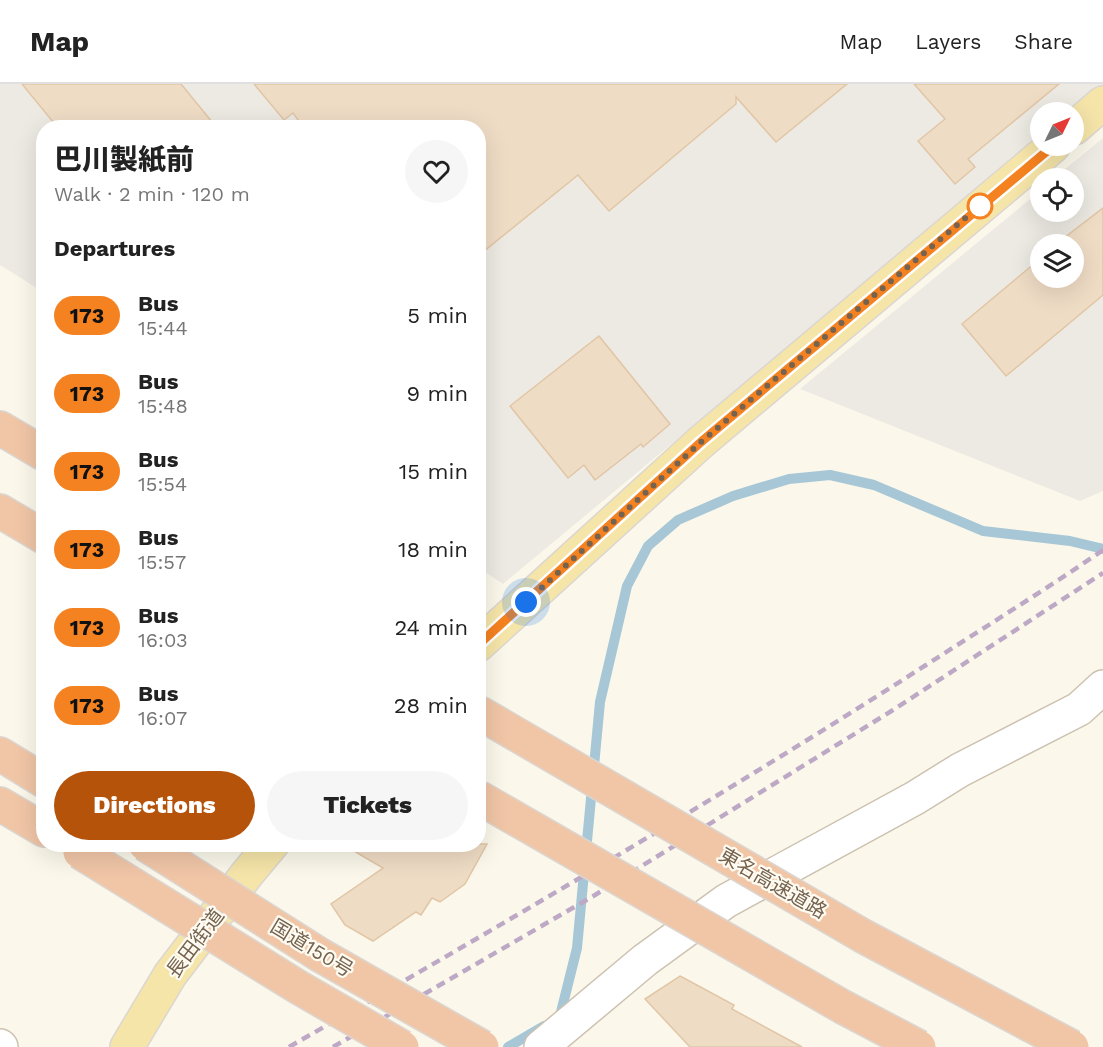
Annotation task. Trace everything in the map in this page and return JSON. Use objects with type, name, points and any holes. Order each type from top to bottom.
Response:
[{"type":"highway","points":[[0,428],[36,449]]},
{"type":"highway","points":[[0,511],[36,532]]},
{"type":"highway","name":"東名高速道路","points":[[486,717],[863,936],[1072,1047]]},
{"type":"highway","points":[[0,754],[36,776]]},
{"type":"highway","points":[[486,802],[843,1007],[919,1047]]},
{"type":"highway","points":[[0,804],[36,825]]},
{"type":"highway","name":"国道150号","points":[[79,852],[298,987],[402,1047]]},
{"type":"highway","name":"国道150号","points":[[157,852],[320,954],[482,1047]]},
{"type":"main road","points":[[1084,119],[1103,103]]},
{"type":"main road","points":[[486,638],[701,442],[1041,156]]},
{"type":"main road","name":"長田街道","points":[[127,1047],[170,975],[265,852]]},
{"type":"street","points":[[541,1047],[645,960],[726,901],[915,798],[960,770],[1079,709],[1103,687]]},
{"type":"shaded area","points":[[0,84],[1103,84],[1083,102],[1030,102],[1030,146],[503,584],[486,573],[486,120],[36,120],[36,288],[0,265]]},
{"type":"shaded area","points":[[1103,138],[1103,491],[1080,501],[800,389],[1030,199],[1030,222],[1084,222],[1084,168],[1066,168],[1084,156],[1084,154]]},
{"type":"building","points":[[22,84],[181,84],[210,120],[51,120]]},
{"type":"building","points":[[254,84],[847,84],[776,142],[736,97],[736,104],[609,211],[578,175],[486,250],[486,120],[298,120],[293,113],[284,120]]},
{"type":"building","points":[[914,84],[1059,84],[1037,102],[1030,102],[1030,108],[968,159],[975,167],[955,184],[918,141],[945,119]]},
{"type":"building","points":[[1103,208],[1103,295],[1006,376],[962,324],[1030,267],[1030,288],[1084,288],[1084,234],[1069,234]]},
{"type":"building","points":[[599,336],[670,424],[643,447],[641,444],[595,480],[584,465],[568,478],[510,406]]},
{"type":"building","points":[[356,852],[483,852],[465,884],[440,902],[432,898],[421,915],[416,912],[373,941],[345,925],[331,904],[383,868]]},
{"type":"building","points":[[680,976],[734,1005],[732,1009],[802,1047],[690,1047],[645,999]]},
{"type":"waterway","points":[[557,1018],[560,1016],[577,948],[600,702],[627,586],[648,546],[678,520],[733,496],[789,479],[830,475],[874,485],[983,531],[1070,541],[1103,549]]},
{"type":"waterway","points":[[508,1047],[544,1026]]},
{"type":"railway","points":[[289,1047],[689,812],[847,715],[1103,550]]},
{"type":"railway","points":[[333,1047],[595,895],[893,710],[1103,573]]},
{"type":"bus line","name":"173","points":[[486,638],[701,442],[1041,156]]},
{"type":"route","points":[[526,602],[701,442],[982,204],[980,206]]}]
